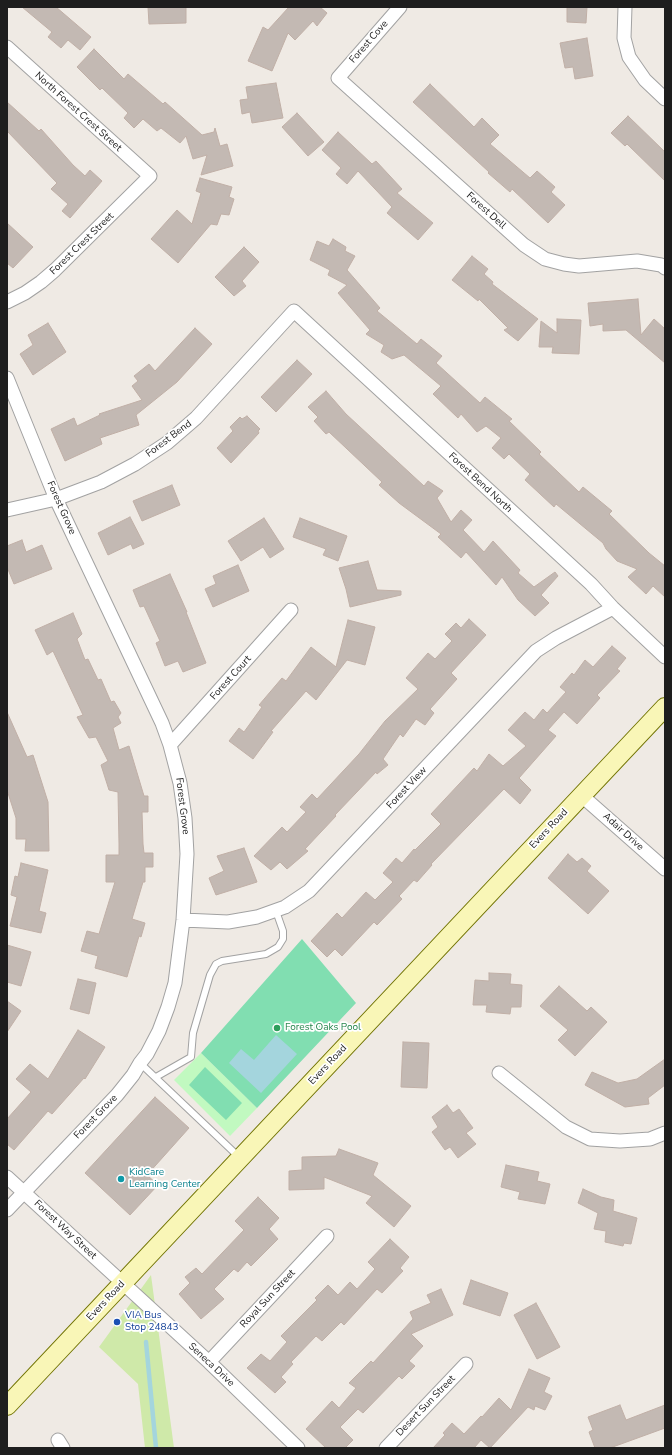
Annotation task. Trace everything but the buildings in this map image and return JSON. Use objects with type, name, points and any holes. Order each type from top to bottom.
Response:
[{"type":"main road","name":"Evers Road","points":[[7,1406],[665,707]]},
{"type":"street","name":"Forest Cove","points":[[338,78],[400,7]]},
{"type":"street","points":[[625,7],[624,38],[629,57],[645,80],[665,99]]},
{"type":"street","name":"North Forest Crest Street","points":[[7,48],[150,176]]},
{"type":"street","name":"Forest Dell","points":[[338,78],[524,246],[545,259],[579,266],[637,261],[661,265],[665,268]]},
{"type":"street","name":"Forest Crest Street","points":[[7,302],[31,289],[55,270],[150,176]]},
{"type":"street","name":"Forest Bend","points":[[7,510],[56,499],[101,482],[135,464],[167,443],[196,418],[294,311]]},
{"type":"street","name":"Forest Bend North","points":[[294,311],[590,584],[665,657]]},
{"type":"street","name":"Forest Grove","points":[[7,378],[56,499],[162,723],[180,782],[185,818],[187,854],[183,920],[175,983],[168,1007],[156,1037],[133,1075],[117,1095],[7,1210]]},
{"type":"street","name":"Forest View","points":[[183,920],[228,922],[257,917],[276,911],[310,891],[536,652],[556,638],[613,608]]},
{"type":"street","name":"Forest Court","points":[[170,746],[291,610]]},
{"type":"street","name":"Adair Drive","points":[[581,795],[665,869]]},
{"type":"street","points":[[499,1073],[566,1127],[590,1139],[620,1141],[650,1139],[665,1133]]},
{"type":"street","name":"Forest Way Street","points":[[7,1177],[123,1284]]},
{"type":"street","name":"Royal Sun Street","points":[[209,1362],[327,1236]]},
{"type":"street","name":"Seneca Drive","points":[[123,1284],[209,1362],[298,1448]]},
{"type":"street","name":"Desert Sun Street","points":[[386,1448],[466,1364]]},
{"type":"lane","points":[[156,1078],[191,1057],[193,1033],[210,975],[216,964],[222,961],[266,954],[278,947],[283,939],[283,931],[276,911]]},
{"type":"lane","points":[[140,1063],[240,1158]]},
{"type":"green space","name":"Forest Oaks Pool","points":[[302,939],[356,1003],[257,1108],[201,1053]]},
{"type":"green space","points":[[201,1053],[257,1108],[230,1136],[174,1080]]},
{"type":"green space","points":[[205,1067],[242,1103],[226,1120],[189,1085]]},
{"type":"green space","points":[[151,1275],[174,1448],[145,1448],[138,1384],[99,1347]]},
{"type":"water","points":[[276,1035],[297,1054],[261,1093],[229,1063],[241,1049],[254,1060]]},
{"type":"waterway","points":[[146,1342],[156,1448]]},
{"type":"place","name":"Forest Oaks Pool","points":[[277,1028]]},
{"type":"place","name":"KidCare Learning Center","points":[[121,1179]]},
{"type":"place","name":"VIA Bus Stop 24843","points":[[117,1322]]}]
